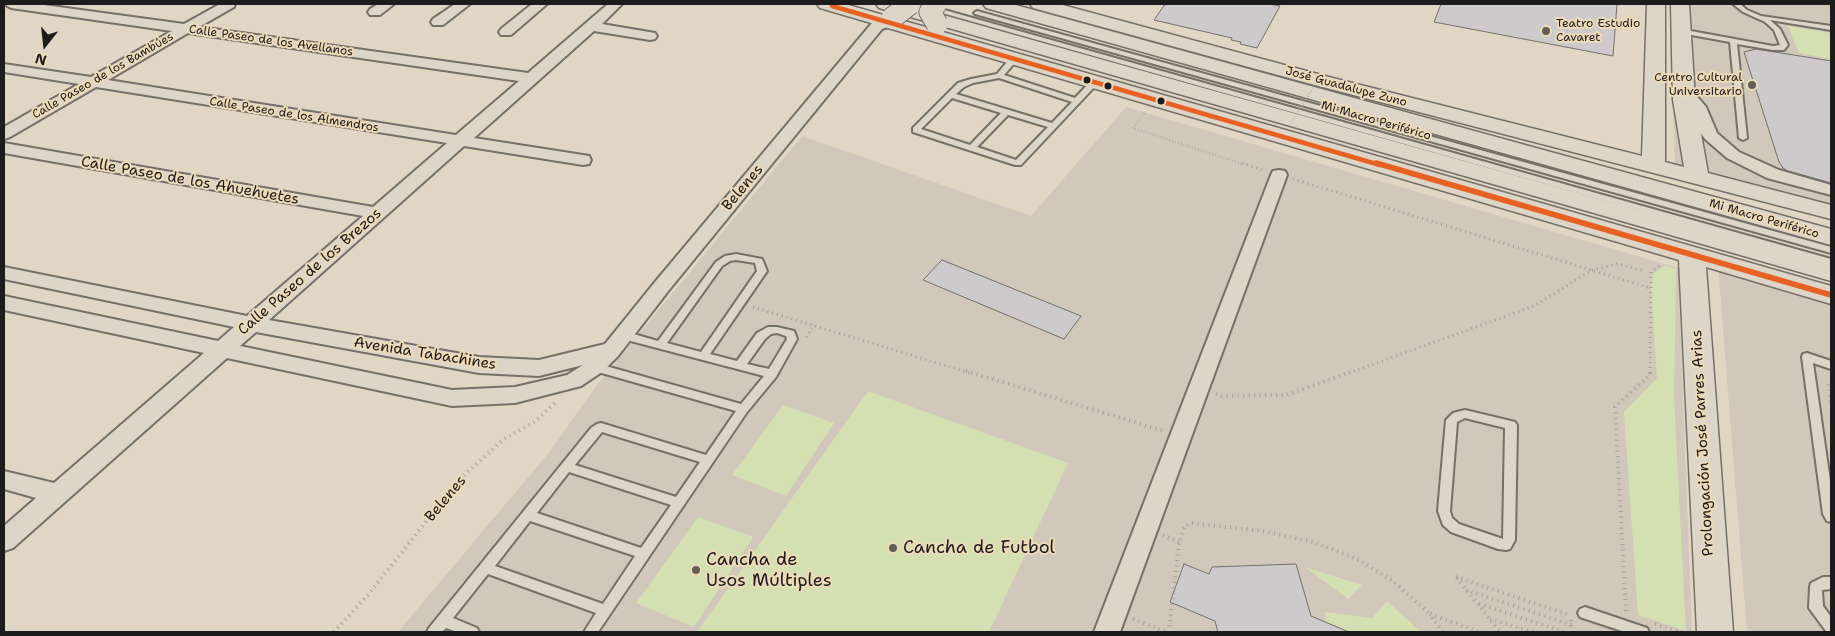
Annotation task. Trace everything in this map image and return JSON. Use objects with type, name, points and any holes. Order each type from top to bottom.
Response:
[{"type":"main road","points":[[826,4],[885,15],[1831,273]]},
{"type":"main road","points":[[885,15],[910,4]]},
{"type":"main road","points":[[937,4],[930,12],[937,24],[977,48]]},
{"type":"main road","points":[[992,4],[1831,237]]},
{"type":"main road","name":"José Guadalupe Zuno","points":[[1039,4],[1318,80],[1831,212]]},
{"type":"main road","points":[[1653,167],[1656,4]]},
{"type":"main road","points":[[1680,4],[1683,89],[1696,178]]},
{"type":"main road","points":[[885,15],[977,48],[1356,156],[1679,257],[1831,295]]},
{"type":"main road","points":[[1356,156],[1423,168],[1496,186],[1831,281]]},
{"type":"main road","name":"Prolongación José Parres Arias","points":[[1679,257],[1715,632]]},
{"type":"street","name":"Calle Paseo de los Avellanos","points":[[11,4],[530,78]]},
{"type":"street","name":"Calle Paseo de los Bambúes","points":[[4,134],[229,4]]},
{"type":"street","points":[[375,12],[387,4]]},
{"type":"street","points":[[438,22],[463,4]]},
{"type":"street","points":[[506,32],[540,4]]},
{"type":"street","name":"Calle Paseo de los Brezos","points":[[4,541],[590,26],[610,5]]},
{"type":"street","name":"Belenes","points":[[617,343],[885,15]]},
{"type":"street","points":[[590,26],[650,36]]},
{"type":"street","name":"Calle Paseo de los Almendros","points":[[4,68],[584,160]]},
{"type":"street","points":[[1683,89],[1701,110],[1706,128],[1711,136],[1733,155],[1773,174],[1831,190]]},
{"type":"street","name":"Calle Paseo de los Ahuehuetes","points":[[4,148],[377,213]]},
{"type":"street","points":[[1111,622],[1279,175]]},
{"type":"street","name":"Avenida Tabachines","points":[[4,273],[251,324],[479,365],[539,368],[617,343]]},
{"type":"street","name":"Avenida Tabachines","points":[[4,303],[452,398],[515,395],[573,381],[595,367],[617,343]]},
{"type":"street","points":[[4,480],[58,494]]},
{"type":"lane","name":"Mi Macro Periférico","points":[[915,4],[1831,262]]},
{"type":"lane","name":"Mi Macro Periférico","points":[[937,4],[1016,22],[1831,250]]},
{"type":"lane","points":[[1680,32],[1774,48],[1781,48],[1784,45],[1776,29],[1767,21],[1745,11],[1736,4]]},
{"type":"lane","points":[[1755,16],[1831,28]]},
{"type":"lane","points":[[1733,41],[1743,138]]},
{"type":"lane","points":[[999,76],[1015,58]]},
{"type":"lane","points":[[1076,101],[999,76],[966,83],[951,95],[916,130],[1018,163],[1096,81]]},
{"type":"lane","points":[[951,95],[1053,126]]},
{"type":"lane","points":[[972,148],[1006,112]]},
{"type":"lane","points":[[661,344],[719,264],[728,258],[736,257],[759,261],[762,271],[703,356]]},
{"type":"lane","points":[[592,632],[743,409],[772,374],[792,339],[790,333],[777,330],[768,331],[761,336],[740,365]]},
{"type":"lane","points":[[617,343],[661,344],[772,374]]},
{"type":"lane","points":[[1831,364],[1807,358],[1829,514],[1831,517]]},
{"type":"lane","points":[[595,367],[743,409]]},
{"type":"lane","points":[[1466,414],[1512,424],[1509,540],[1506,544],[1498,544],[1455,528],[1447,521],[1444,511],[1452,420],[1457,416],[1466,414]]},
{"type":"lane","points":[[434,632],[595,431],[601,427],[708,460]]},
{"type":"lane","points":[[567,467],[679,503]]},
{"type":"lane","points":[[529,515],[644,554]]},
{"type":"lane","points":[[486,568],[606,611]]},
{"type":"lane","points":[[1831,583],[1823,583],[1816,587],[1816,608],[1831,627]]},
{"type":"lane","points":[[1585,613],[1642,632]]},
{"type":"lane","points":[[444,621],[472,632]]},
{"type":"path","points":[[1292,122],[1314,86]]},
{"type":"path","points":[[1146,110],[1133,128],[1279,175],[1650,288]]},
{"type":"path","points":[[1626,614],[1615,407],[1650,375],[1651,272],[1679,257]]},
{"type":"path","points":[[1200,388],[1222,396],[1287,396],[1534,306],[1592,270],[1618,264],[1645,271]]},
{"type":"path","points":[[740,303],[1181,436]]},
{"type":"path","name":"Belenes","points":[[334,632],[368,596],[460,480],[504,439],[537,420],[573,381]]},
{"type":"path","points":[[1831,383],[1828,382],[1831,412]]},
{"type":"path","points":[[1111,622],[1168,632],[1178,542],[1184,528],[1189,523],[1269,532],[1314,542],[1359,560],[1393,582],[1430,614],[1442,632]]},
{"type":"path","points":[[1501,632],[1456,577],[1571,616]]},
{"type":"path","points":[[1466,590],[1572,625]]},
{"type":"path","points":[[1479,604],[1564,632]]},
{"type":"path","points":[[1430,614],[1479,632]]},
{"type":"path","points":[[1489,619],[1533,632]]},
{"type":"shaded area","name":"Centro Cultural Universitario","points":[[1670,4],[1831,4],[1831,205],[1675,165]]},
{"type":"shaded area","points":[[1126,107],[1678,268],[1692,632],[398,632],[551,450],[597,385],[802,136],[1031,216]]},
{"type":"shaded area","points":[[1718,265],[1790,294],[1831,303],[1831,632],[1747,632]]},
{"type":"green space","points":[[1788,26],[1831,33],[1831,59],[1799,53]]},
{"type":"green space","points":[[1665,265],[1676,269],[1674,397],[1686,631],[1638,615],[1624,412],[1657,378],[1651,288],[1653,274]]},
{"type":"green space","name":"Cancha de Futbol","points":[[868,391],[1068,463],[989,632],[697,632]]},
{"type":"green space","points":[[783,405],[834,423],[786,496],[732,475]]},
{"type":"green space","name":"Cancha de Usos Múltiples","points":[[698,517],[753,537],[694,627],[636,603]]},
{"type":"green space","points":[[1305,567],[1362,585],[1348,599]]},
{"type":"green space","points":[[1387,601],[1421,632],[1350,632],[1326,622],[1325,612],[1372,618]]},
{"type":"building","points":[[1165,4],[1269,4],[1280,6],[1257,48],[1240,44],[1241,42],[1231,40],[1232,38],[1154,20]]},
{"type":"building","name":"Teatro Estudio Cavaret","points":[[1441,4],[1617,4],[1613,56],[1434,22]]},
{"type":"building","points":[[1756,49],[1831,61],[1831,183],[1788,171],[1779,162],[1744,52]]},
{"type":"building","points":[[942,260],[1081,316],[1064,339],[923,280]]},
{"type":"building","points":[[1184,564],[1209,574],[1212,567],[1296,564],[1311,616],[1349,632],[1218,632],[1215,621],[1170,602]]},
{"type":"transit line","points":[[832,6],[1831,295]]},
{"type":"place","name":"Teatro Estudio Cavaret","points":[[1546,31]]},
{"type":"place","name":"Centro Cultural Universitario","points":[[1752,85]]},
{"type":"place","name":"Cancha de Futbol","points":[[893,548]]},
{"type":"place","name":"Cancha de Usos Múltiples","points":[[696,570]]}]
